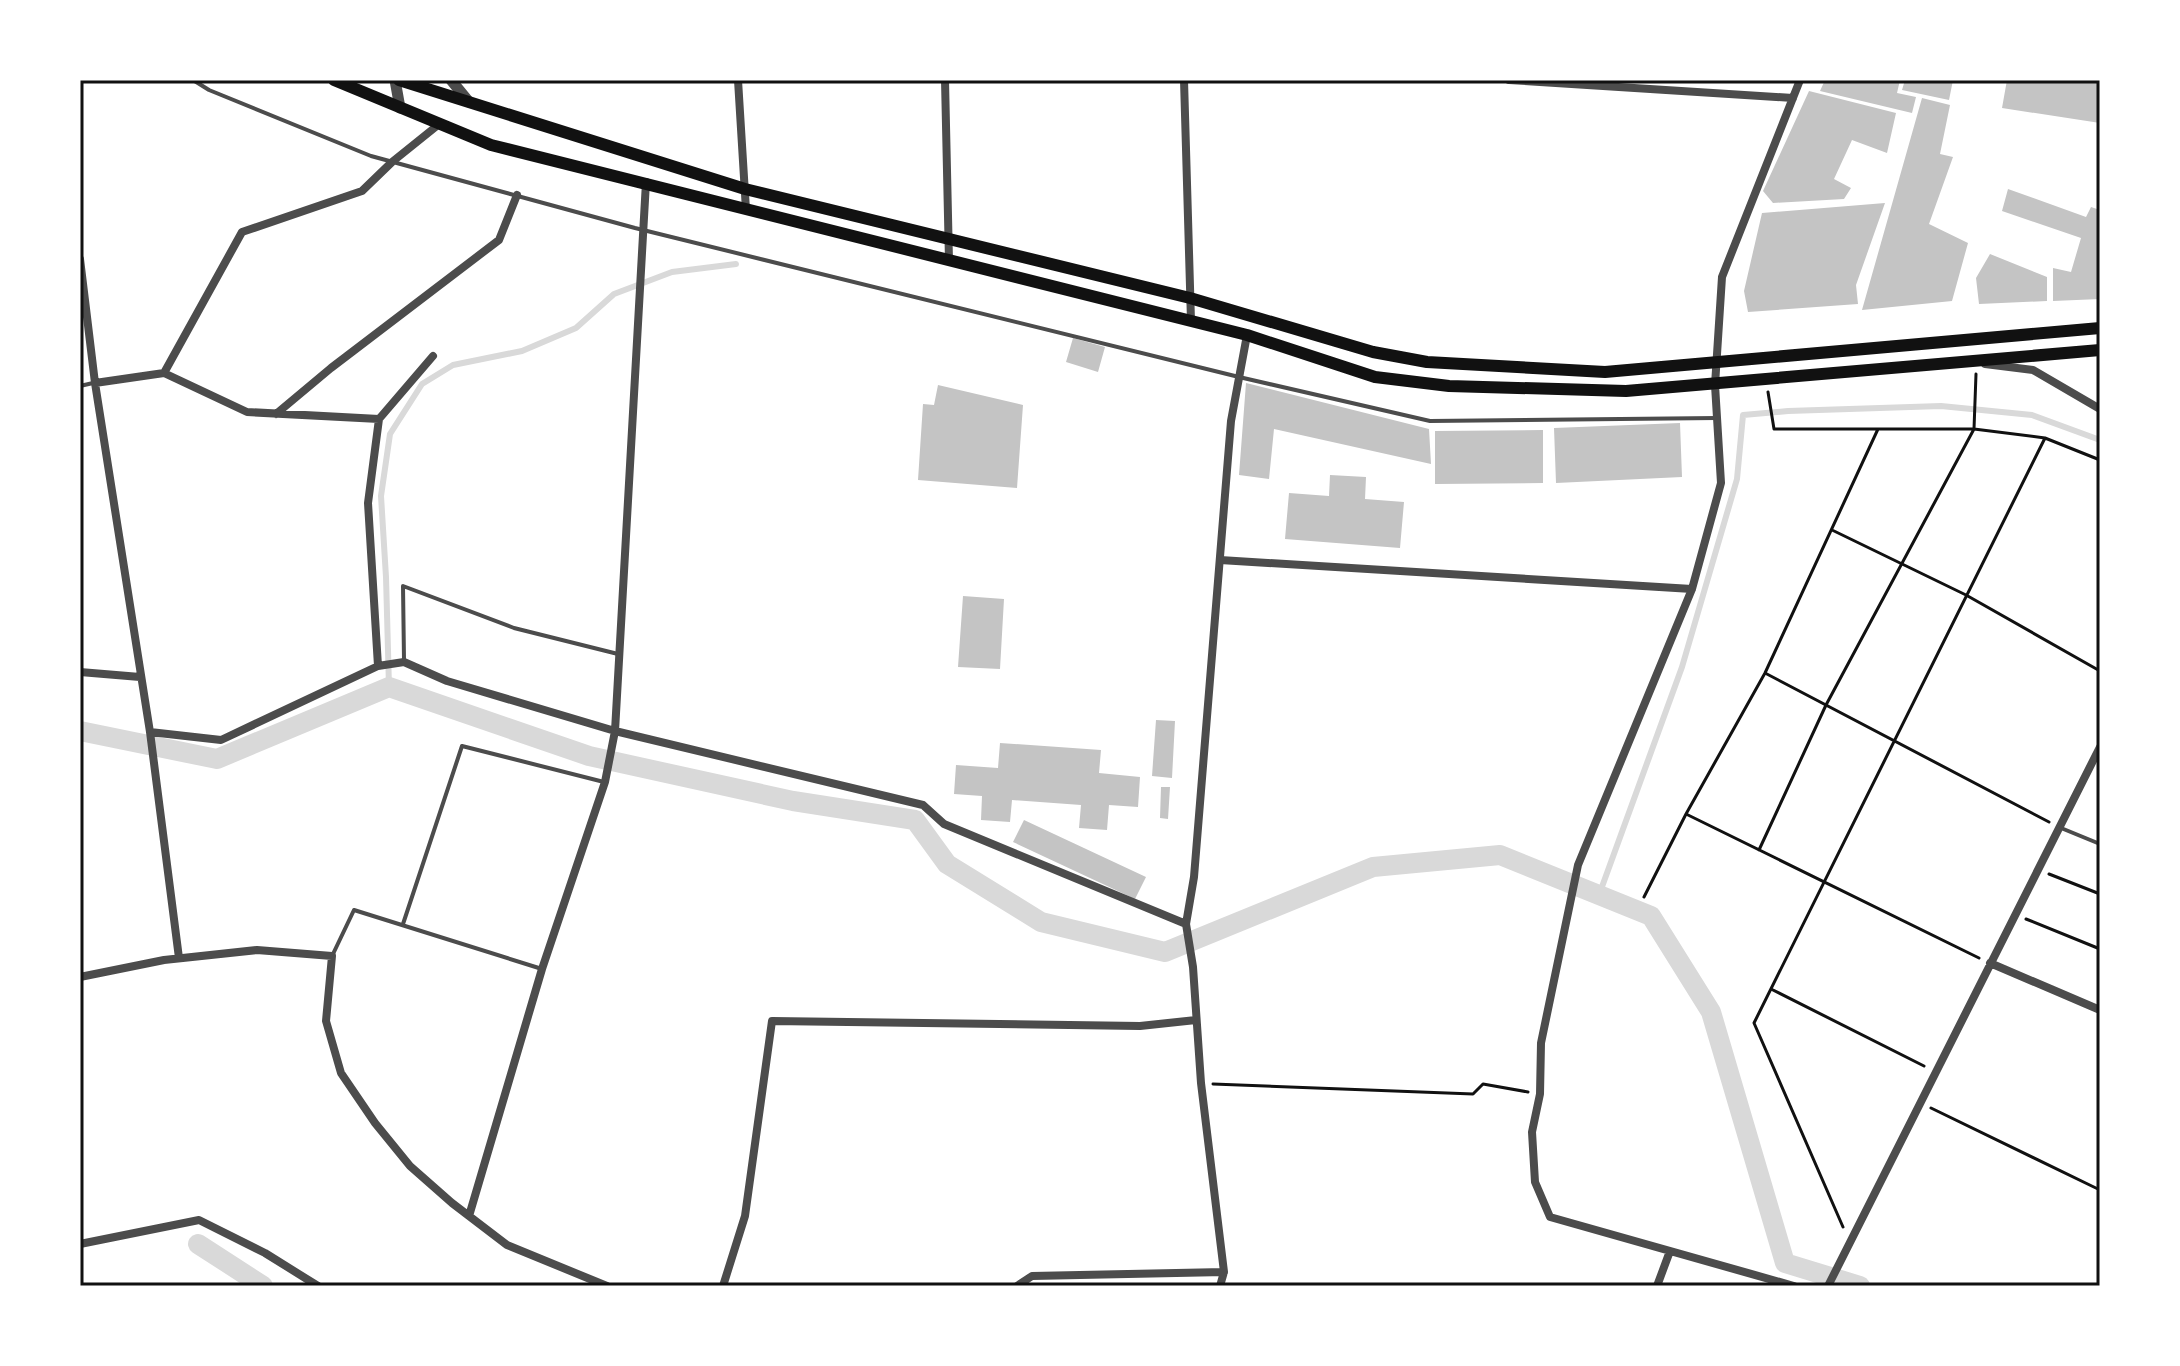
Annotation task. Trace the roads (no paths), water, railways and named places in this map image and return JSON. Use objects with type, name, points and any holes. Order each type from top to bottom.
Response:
[{"type":"main road","points":[[334,80],[491,145],[1247,335],[1375,377],[1449,386],[1626,391],[2100,350]]},
{"type":"main road","points":[[397,80],[745,189],[1190,298],[1373,352],[1427,362],[1605,372],[2100,328]]},
{"type":"street","points":[[397,80],[400,108]]},
{"type":"street","points":[[451,80],[469,102]]},
{"type":"street","points":[[738,80],[746,211]]},
{"type":"street","points":[[945,80],[949,262]]},
{"type":"street","points":[[1184,80],[1191,321]]},
{"type":"street","points":[[1509,80],[1793,98]]},
{"type":"street","points":[[1794,1286],[1550,1217],[1535,1182],[1532,1132],[1540,1094],[1541,1043],[1578,865],[1692,589],[1721,483],[1715,385],[1722,277],[1800,80]]},
{"type":"street","points":[[164,373],[242,232],[362,191],[438,125]]},
{"type":"street","points":[[469,1216],[542,969],[605,782],[615,731],[646,182]]},
{"type":"street","points":[[276,414],[499,240],[517,195]]},
{"type":"street","points":[[80,259],[95,383],[150,732],[179,958]]},
{"type":"street","points":[[1220,1286],[1224,1272],[1186,924],[1194,877],[1231,421],[1247,335]]},
{"type":"street","points":[[378,666],[368,503],[379,419],[433,356]]},
{"type":"street","points":[[1977,362],[2033,370],[2100,409]]},
{"type":"street","points":[[95,383],[164,373],[247,412],[379,419]]},
{"type":"street","points":[[1220,560],[1692,589]]},
{"type":"street","points":[[150,732],[221,740],[378,666],[404,662],[447,681],[615,731],[923,805],[944,824],[1186,924]]},
{"type":"street","points":[[80,672],[140,677]]},
{"type":"street","points":[[1828,1286],[2100,747]]},
{"type":"street","points":[[80,977],[179,958],[257,950],[332,956],[326,1021],[341,1073],[375,1123],[410,1166],[507,1245],[607,1286]]},
{"type":"street","points":[[1990,963],[2100,1010]]},
{"type":"street","points":[[723,1286],[745,1216],[772,1021],[1140,1026],[1196,1020]]},
{"type":"street","points":[[80,1244],[199,1220],[265,1253],[318,1286]]},
{"type":"street","points":[[1657,1286],[1670,1251]]},
{"type":"street","points":[[1017,1286],[1032,1276],[1224,1272]]},
{"type":"lane","points":[[193,80],[224,96],[392,162],[643,230],[1430,421],[1717,418]]},
{"type":"lane","points":[[80,386],[95,383]]},
{"type":"lane","points":[[404,662],[403,586],[514,628],[619,654]]},
{"type":"lane","points":[[403,924],[462,746],[605,782]]},
{"type":"lane","points":[[2059,827],[2100,844]]},
{"type":"lane","points":[[332,956],[354,910],[542,969]]},
{"type":"waterway","points":[[389,687],[381,496],[390,434],[422,384],[453,365],[522,351],[576,328],[614,294],[672,272],[736,264]]},
{"type":"waterway","points":[[1599,895],[1682,667],[1737,479],[1743,415],[1941,406],[2032,415],[2100,440]]},
{"type":"waterway","points":[[80,731],[217,759],[389,687],[589,756],[793,801],[915,820],[947,864],[1041,922],[1165,952],[1373,867],[1500,855],[1651,916],[1711,1012],[1785,1263],[1860,1286]]},
{"type":"waterway","points":[[198,1244],[263,1286]]}]
